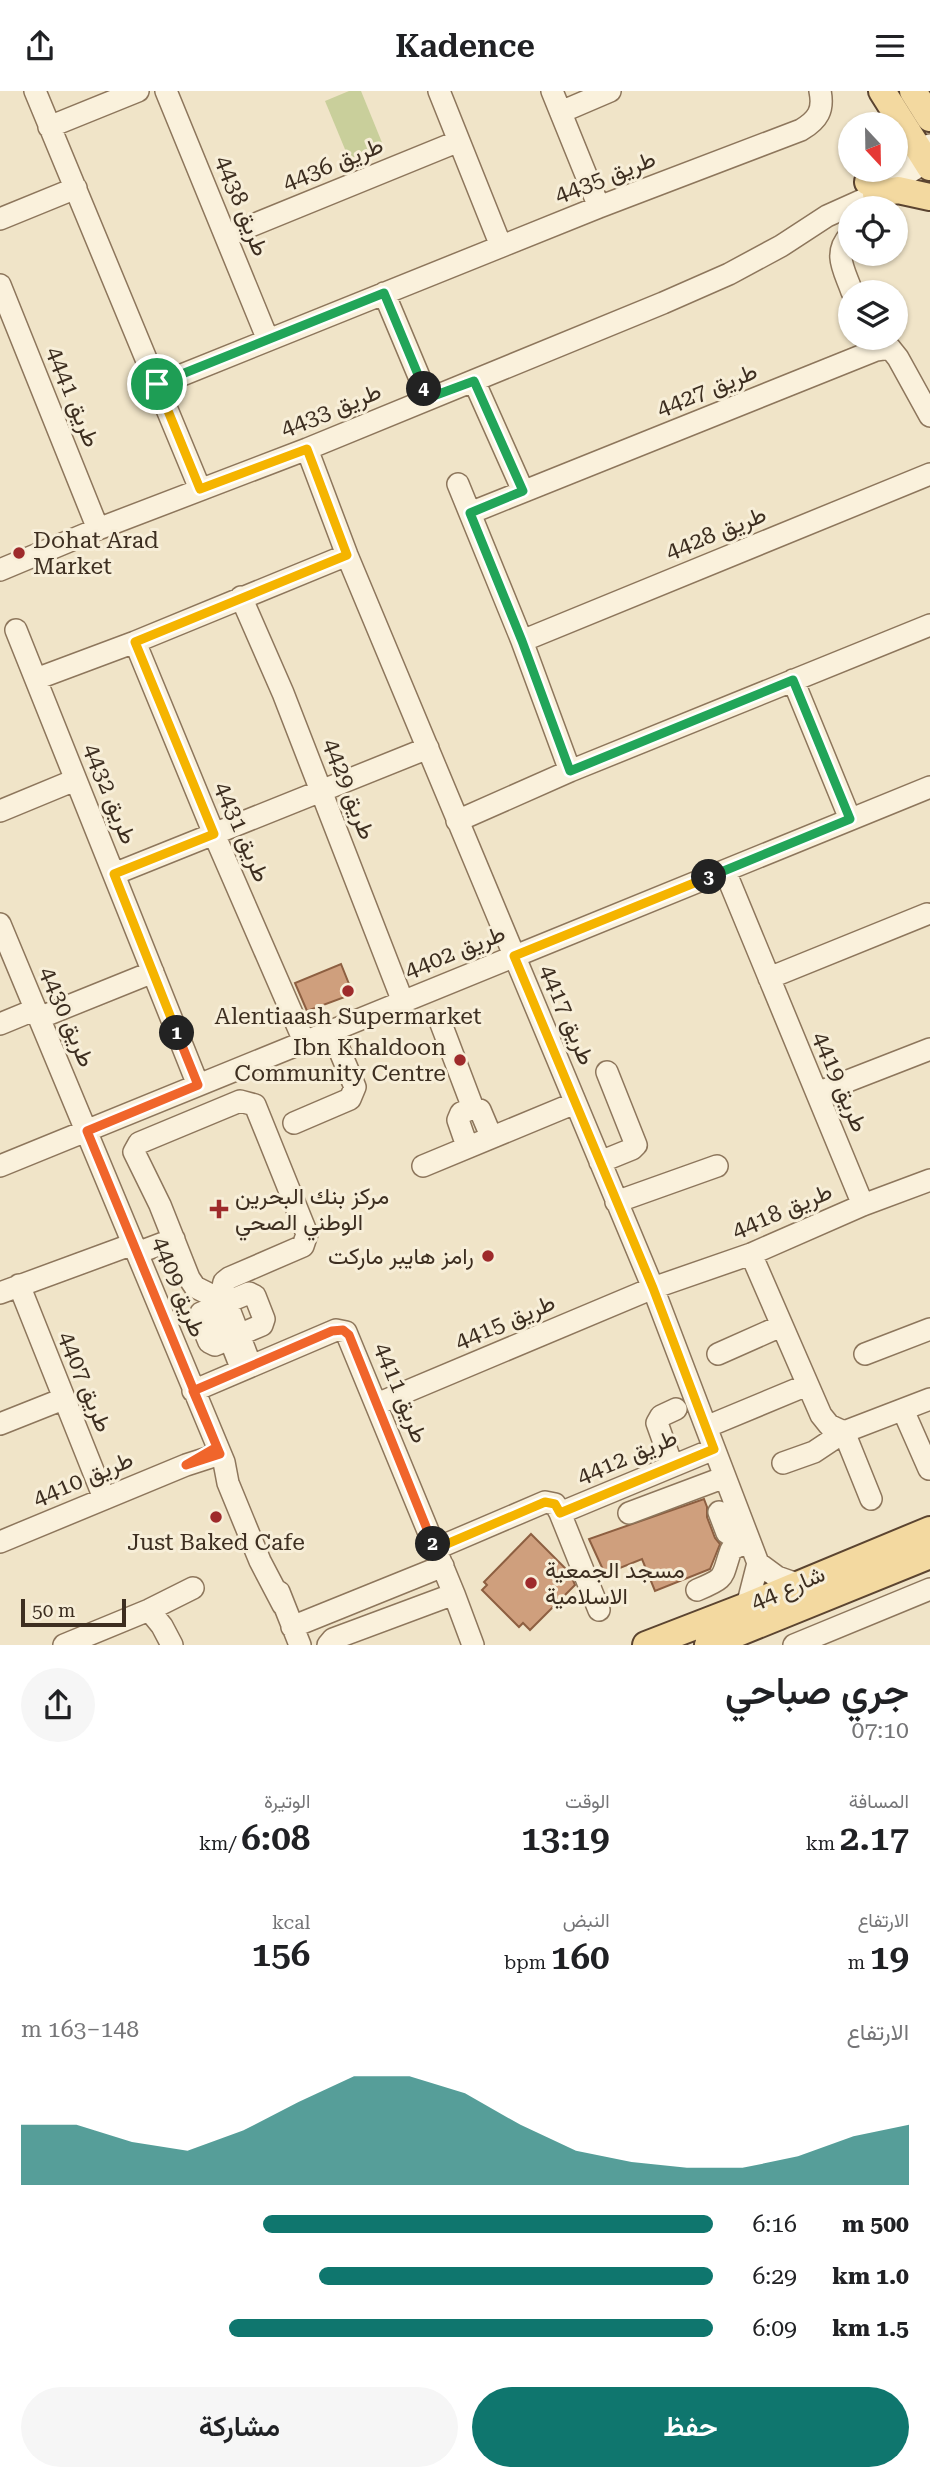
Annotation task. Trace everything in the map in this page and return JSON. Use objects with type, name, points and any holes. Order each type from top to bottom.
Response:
[{"type":"main road","points":[[881,91],[886,112]]},
{"type":"main road","points":[[881,91],[927,156]]},
{"type":"main road","points":[[913,91],[930,118]]},
{"type":"main road","points":[[869,188],[921,193],[930,197]]},
{"type":"main road","name":"شارع 44","points":[[646,1644],[747,1606],[930,1529]]},
{"type":"main road","name":"شارع 44","points":[[708,1644],[930,1555]]},
{"type":"street","points":[[35,91],[200,489]]},
{"type":"street","points":[[49,127],[138,91]]},
{"type":"street","name":"طريق 4438","points":[[166,91],[268,340]]},
{"type":"street","points":[[439,91],[501,246]]},
{"type":"street","points":[[552,91],[598,207]]},
{"type":"street","points":[[561,111],[610,91]]},
{"type":"street","name":"طريق 4435","points":[[157,384],[598,207],[801,130],[813,123],[821,112],[820,91]]},
{"type":"street","name":"طريق 4436","points":[[226,236],[459,141]]},
{"type":"street","points":[[908,161],[927,156]]},
{"type":"street","name":"طريق 4433","points":[[0,570],[98,529],[307,449],[729,274],[781,246],[869,188],[927,156]]},
{"type":"street","points":[[0,219],[76,188]]},
{"type":"street","name":"طريق 4441","points":[[0,285],[98,529]]},
{"type":"street","points":[[384,293],[428,398]]},
{"type":"street","name":"طريق 4427","points":[[470,513],[876,350],[890,348],[930,416]]},
{"type":"street","points":[[474,381],[523,491]]},
{"type":"street","name":"طريق 4417","points":[[307,449],[347,555],[653,1288],[725,1477],[727,1521],[749,1540],[758,1563]]},
{"type":"street","name":"طريق 4428","points":[[522,641],[930,474]]},
{"type":"street","points":[[458,484],[522,641],[570,771]]},
{"type":"street","points":[[36,679],[135,642],[347,555]]},
{"type":"street","name":"طريق 4429","points":[[241,597],[283,693],[403,1002]]},
{"type":"street","points":[[457,821],[570,771],[930,625]]},
{"type":"street","name":"طريق 4432","points":[[16,630],[198,1085]]},
{"type":"street","name":"طريق 4431","points":[[135,642],[214,834],[304,1041]]},
{"type":"street","points":[[793,680],[850,819]]},
{"type":"street","points":[[114,874],[428,748]]},
{"type":"street","points":[[0,811],[75,780]]},
{"type":"street","name":"طريق 4402","points":[[0,1166],[930,787]]},
{"type":"street","name":"طريق 4419","points":[[725,871],[863,1205]]},
{"type":"street","points":[[769,978],[927,914]]},
{"type":"street","name":"طريق 4430","points":[[0,925],[87,1131]]},
{"type":"street","points":[[0,1024],[36,1014],[153,972]]},
{"type":"street","points":[[439,1021],[473,1108],[480,1111],[491,1136]]},
{"type":"street","points":[[294,1123],[350,1099],[355,1087],[331,1030]]},
{"type":"street","points":[[817,1093],[930,1049]]},
{"type":"street","points":[[600,1162],[636,1145],[607,1072]]},
{"type":"street","points":[[221,1304],[222,1288],[226,1280],[299,1249],[307,1239],[255,1105],[251,1102],[240,1101],[136,1145],[134,1152],[191,1283],[210,1293],[221,1304],[247,1368]]},
{"type":"street","points":[[423,1166],[575,1103]]},
{"type":"street","points":[[467,1146],[458,1117],[473,1108]]},
{"type":"street","name":"طريق 4409","points":[[87,1131],[220,1454],[228,1483],[260,1561],[296,1636]]},
{"type":"street","points":[[616,1202],[717,1166]]},
{"type":"street","name":"طريق 4418","points":[[653,1288],[751,1254],[863,1205],[929,1183]]},
{"type":"street","name":"طريق 4407","points":[[104,1498],[63,1399],[10,1289],[74,1265],[174,1239]]},
{"type":"street","points":[[751,1254],[821,1415],[829,1425],[844,1432],[871,1499]]},
{"type":"street","name":"طريق 4415","points":[[377,1404],[653,1288]]},
{"type":"street","points":[[252,1294],[264,1319],[260,1327],[234,1337],[215,1345],[211,1343],[200,1320],[203,1311],[252,1294]]},
{"type":"street","points":[[718,1354],[781,1326]]},
{"type":"street","points":[[865,1354],[930,1329]]},
{"type":"street","name":"طريق 4411","points":[[193,1391],[336,1330],[343,1330],[349,1335],[470,1636]]},
{"type":"street","points":[[706,1427],[807,1385]]},
{"type":"street","points":[[0,1424],[63,1399]]},
{"type":"street","points":[[783,1463],[814,1452],[844,1432],[930,1399]]},
{"type":"street","points":[[672,1465],[657,1423],[661,1416],[676,1409]]},
{"type":"street","points":[[903,1410],[929,1469]]},
{"type":"street","name":"طريق 4412","points":[[560,1513],[714,1449]]},
{"type":"street","name":"طريق 4410","points":[[0,1542],[186,1465],[220,1454]]},
{"type":"street","points":[[629,1513],[725,1477]]},
{"type":"street","name":"طريق 4412","points":[[439,1558],[545,1502],[555,1504],[599,1610]]},
{"type":"street","points":[[697,1590],[721,1579],[731,1549],[749,1540]]},
{"type":"street","points":[[296,1636],[439,1558]]},
{"type":"street","points":[[747,1606],[758,1563],[777,1577],[797,1584]]},
{"type":"street","points":[[64,1644],[149,1610],[193,1588]]},
{"type":"street","points":[[794,1644],[930,1589]]},
{"type":"street","points":[[328,1644],[333,1639],[454,1594]]},
{"type":"street","points":[[149,1610],[172,1644]]},
{"type":"green space","points":[[349,91],[361,91],[383,145],[349,159],[325,101]]},
{"type":"building","points":[[341,964],[353,994],[307,1011],[295,983]]},
{"type":"building","points":[[704,1499],[707,1517],[720,1544],[710,1569],[655,1591],[642,1559],[605,1574],[589,1539]]},
{"type":"building","name":"مسجد الجمعية الاسلامية","points":[[531,1534],[570,1573],[575,1585],[530,1630],[523,1623],[519,1627],[482,1590],[487,1585],[484,1582]]},
{"type":"place","name":"Dohat Arad Market","points":[[19,553]]},
{"type":"place","name":"Alentiaash Supermarket","points":[[348,991]]},
{"type":"place","name":"Ibn Khaldoon Community Centre","points":[[460,1060]]},
{"type":"place","name":"مركز بنك البحرين الوطني الصحي","points":[[219,1209]]},
{"type":"place","name":"رامز هايبر ماركت","points":[[488,1256]]},
{"type":"place","name":"Just Baked Cafe","points":[[216,1517]]},
{"type":"place","name":"مسجد الجمعية الاسلامية","points":[[531,1583]]},
{"type":"route","points":[[157,384],[200,489],[307,449],[347,555],[135,642],[214,834],[114,874],[198,1085],[87,1131],[193,1391],[217,1447],[195,1457],[186,1465],[220,1454],[193,1391],[340,1329],[349,1335],[435,1549],[545,1502],[555,1504],[560,1513],[714,1449],[653,1288],[514,956],[850,819],[793,680],[570,771],[522,641],[470,513],[523,491],[474,381],[428,398],[384,293],[157,384]]}]
